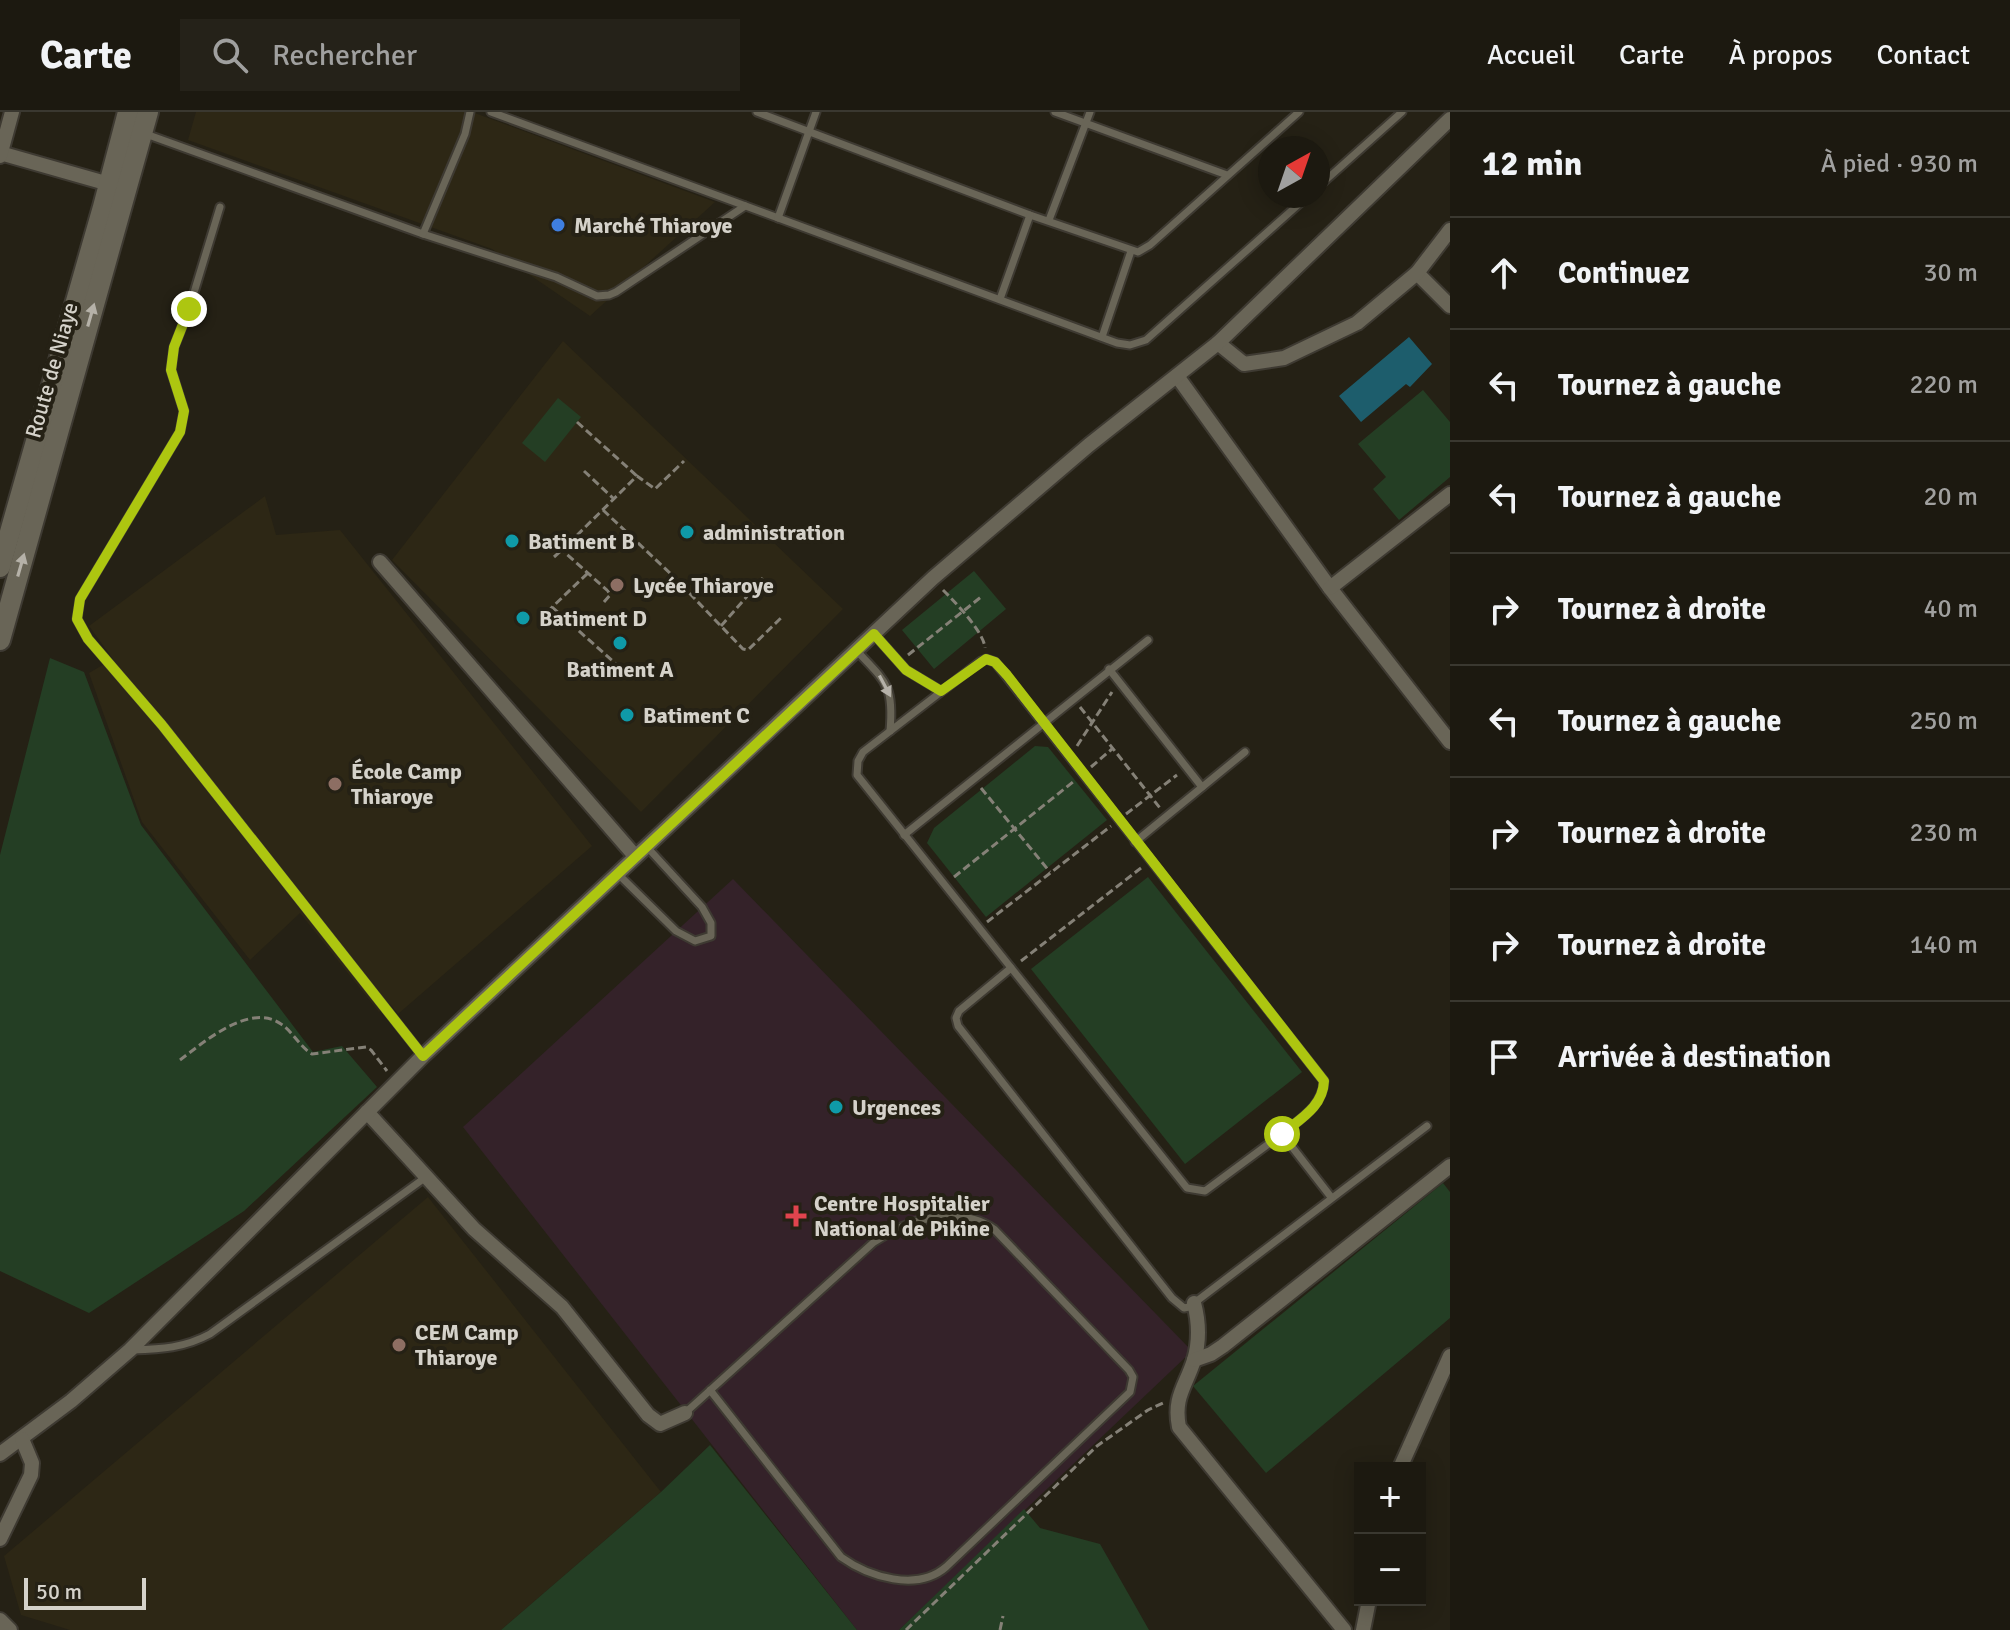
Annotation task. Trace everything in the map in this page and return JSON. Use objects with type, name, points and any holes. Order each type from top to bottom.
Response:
[{"type":"main road","name":"Route de Niaye","points":[[0,640],[132,118]]},
{"type":"main road","name":"Route de Niaye","points":[[0,567],[5,527],[111,209]]},
{"type":"street","points":[[12,112],[0,154],[118,173]]},
{"type":"street","points":[[0,1454],[130,1350],[423,1056],[933,578],[1089,445],[1218,343],[1450,119]]},
{"type":"street","points":[[1218,343],[1244,364],[1284,358],[1357,323],[1417,273],[1450,230]]},
{"type":"street","points":[[1417,273],[1450,306]]},
{"type":"street","points":[[1177,376],[1330,588],[1450,742]]},
{"type":"street","points":[[1330,588],[1450,494]]},
{"type":"street","points":[[380,562],[640,851]]},
{"type":"street","points":[[367,1112],[474,1229],[562,1307],[648,1415],[660,1424],[685,1413]]},
{"type":"street","points":[[1194,1360],[1223,1346],[1450,1166]]},
{"type":"street","points":[[1194,1303],[1200,1326],[1194,1360],[1178,1396],[1179,1427],[1344,1630]]},
{"type":"street","points":[[1403,1462],[1450,1356]]},
{"type":"street","points":[[0,1539],[31,1475],[32,1463],[22,1439]]},
{"type":"street","points":[[1363,1630],[1368,1606]]},
{"type":"street","points":[[0,1620],[10,1630]]},
{"type":"lane","points":[[423,234],[465,134],[470,112]]},
{"type":"lane","points":[[491,112],[1130,345],[1146,340],[1294,208]]},
{"type":"lane","points":[[757,112],[1131,251],[1144,250],[1299,112]]},
{"type":"lane","points":[[778,218],[816,112]]},
{"type":"lane","points":[[1055,112],[1227,175]]},
{"type":"lane","points":[[1049,220],[1090,112]]},
{"type":"lane","points":[[1330,176],[1402,112]]},
{"type":"lane","points":[[132,118],[423,234],[539,271],[603,297],[616,292],[745,206]]},
{"type":"lane","points":[[220,207],[174,347],[171,370],[184,411],[180,432],[80,599],[77,619],[88,639],[162,725],[423,1056]]},
{"type":"lane","points":[[1000,299],[1030,215]]},
{"type":"lane","points":[[1102,337],[1131,251]]},
{"type":"lane","points":[[874,634],[899,662],[941,691]]},
{"type":"lane","points":[[904,835],[1148,640]]},
{"type":"lane","points":[[856,650],[891,692],[890,731]]},
{"type":"lane","points":[[986,659],[995,662],[1324,1081],[1324,1091],[1317,1105],[1205,1191],[1187,1188],[857,775],[858,761],[863,752],[941,691],[986,659]]},
{"type":"lane","points":[[1109,669],[1202,787]]},
{"type":"lane","points":[[1135,842],[1245,752]]},
{"type":"lane","points":[[617,873],[676,931],[695,941],[711,936],[711,923],[702,907],[640,851]]},
{"type":"lane","points":[[1011,968],[959,1011],[956,1018],[958,1026],[1172,1298],[1184,1308],[1427,1126]]},
{"type":"lane","points":[[1282,1134],[1331,1197]]},
{"type":"lane","points":[[130,1350],[191,1345],[210,1334],[427,1176]]},
{"type":"lane","points":[[685,1413],[710,1390],[874,1242],[898,1228],[944,1217],[972,1217],[994,1229],[1133,1377],[1130,1392],[946,1567],[923,1580],[869,1573],[841,1557],[710,1390]]},
{"type":"path","points":[[577,422],[655,489],[684,461]]},
{"type":"path","points":[[584,471],[614,499]]},
{"type":"path","points":[[554,557],[637,476]]},
{"type":"path","points":[[603,510],[743,649],[748,650],[781,618]]},
{"type":"path","points":[[562,550],[610,593],[604,602]]},
{"type":"path","points":[[547,612],[588,573]]},
{"type":"path","points":[[721,626],[763,578]]},
{"type":"path","points":[[933,578],[984,641],[986,659]]},
{"type":"path","points":[[899,662],[981,597]]},
{"type":"path","points":[[552,607],[616,664],[617,669],[610,678]]},
{"type":"path","points":[[1069,757],[1119,682]]},
{"type":"path","points":[[1073,698],[1166,816]]},
{"type":"path","points":[[944,884],[1112,749]]},
{"type":"path","points":[[979,929],[1186,767]]},
{"type":"path","points":[[974,779],[1051,873]]},
{"type":"path","points":[[1011,968],[1151,860]]},
{"type":"path","points":[[180,1060],[229,1025],[269,1018],[285,1026],[312,1054],[366,1047],[396,1083]]},
{"type":"path","points":[[906,1630],[1097,1446],[1148,1410],[1178,1396]]},
{"type":"path","points":[[1000,1630],[1003,1616]]},
{"type":"shaded area","name":"Marché Thiaroye","points":[[196,112],[472,112],[715,202],[590,316],[492,249],[188,140]]},
{"type":"shaded area","name":"Lycée Thiaroye","points":[[563,341],[843,609],[641,812],[392,560]]},
{"type":"shaded area","name":"École Camp Thiaroye","points":[[265,496],[276,535],[340,530],[592,846],[398,1014],[390,1004],[379,1012],[300,913],[250,960],[142,822],[89,673],[113,659],[89,626]]},
{"type":"shaded area","name":"Centre Hospitalier National de Pikine","points":[[733,879],[1192,1351],[899,1630],[857,1630],[463,1127]]},
{"type":"shaded area","name":"CEM Camp Thiaroye","points":[[428,1197],[661,1492],[501,1630],[70,1630],[21,1615],[4,1556]]},
{"type":"green space","points":[[1423,390],[1450,422],[1450,477],[1399,520],[1373,489],[1386,477],[1358,444]]},
{"type":"green space","points":[[558,398],[581,417],[545,462],[522,443]]},
{"type":"green space","points":[[974,571],[1006,609],[934,669],[902,630]]},
{"type":"green space","points":[[50,658],[84,672],[141,825],[313,1052],[342,1046],[377,1087],[244,1211],[89,1313],[0,1271],[0,855]]},
{"type":"green space","points":[[1035,746],[1048,747],[1107,820],[986,917],[927,843],[934,828]]},
{"type":"green space","points":[[1148,877],[1302,1072],[1185,1164],[1031,969]]},
{"type":"green space","points":[[1443,1183],[1450,1192],[1450,1318],[1266,1473],[1193,1386]]},
{"type":"green space","points":[[710,1445],[857,1630],[501,1630],[661,1492]]},
{"type":"green space","points":[[1024,1509],[1040,1528],[1100,1544],[1149,1630],[899,1630]]},
{"type":"water","points":[[1409,337],[1432,364],[1410,387],[1406,384],[1361,422],[1339,396]]},
{"type":"place","name":"Marché Thiaroye","points":[[558,225]]},
{"type":"place","name":"administration","points":[[687,532]]},
{"type":"place","name":"Batiment B","points":[[512,541]]},
{"type":"place","name":"Lycée Thiaroye","points":[[617,585]]},
{"type":"place","name":"Batiment D","points":[[523,618]]},
{"type":"place","name":"Batiment A","points":[[620,643]]},
{"type":"place","name":"Batiment C","points":[[627,715]]},
{"type":"place","name":"École Camp Thiaroye","points":[[335,784]]},
{"type":"place","name":"Urgences","points":[[836,1107]]},
{"type":"place","name":"Centre Hospitalier National de Pikine","points":[[796,1216]]},
{"type":"place","name":"CEM Camp Thiaroye","points":[[399,1345]]},
{"type":"route","points":[[189,309],[174,347],[171,370],[184,411],[180,432],[80,599],[77,619],[88,639],[162,725],[423,1056],[874,634],[906,670],[941,691],[986,659],[995,662],[1007,675],[1324,1081],[1324,1091],[1317,1105],[1282,1134]]}]
